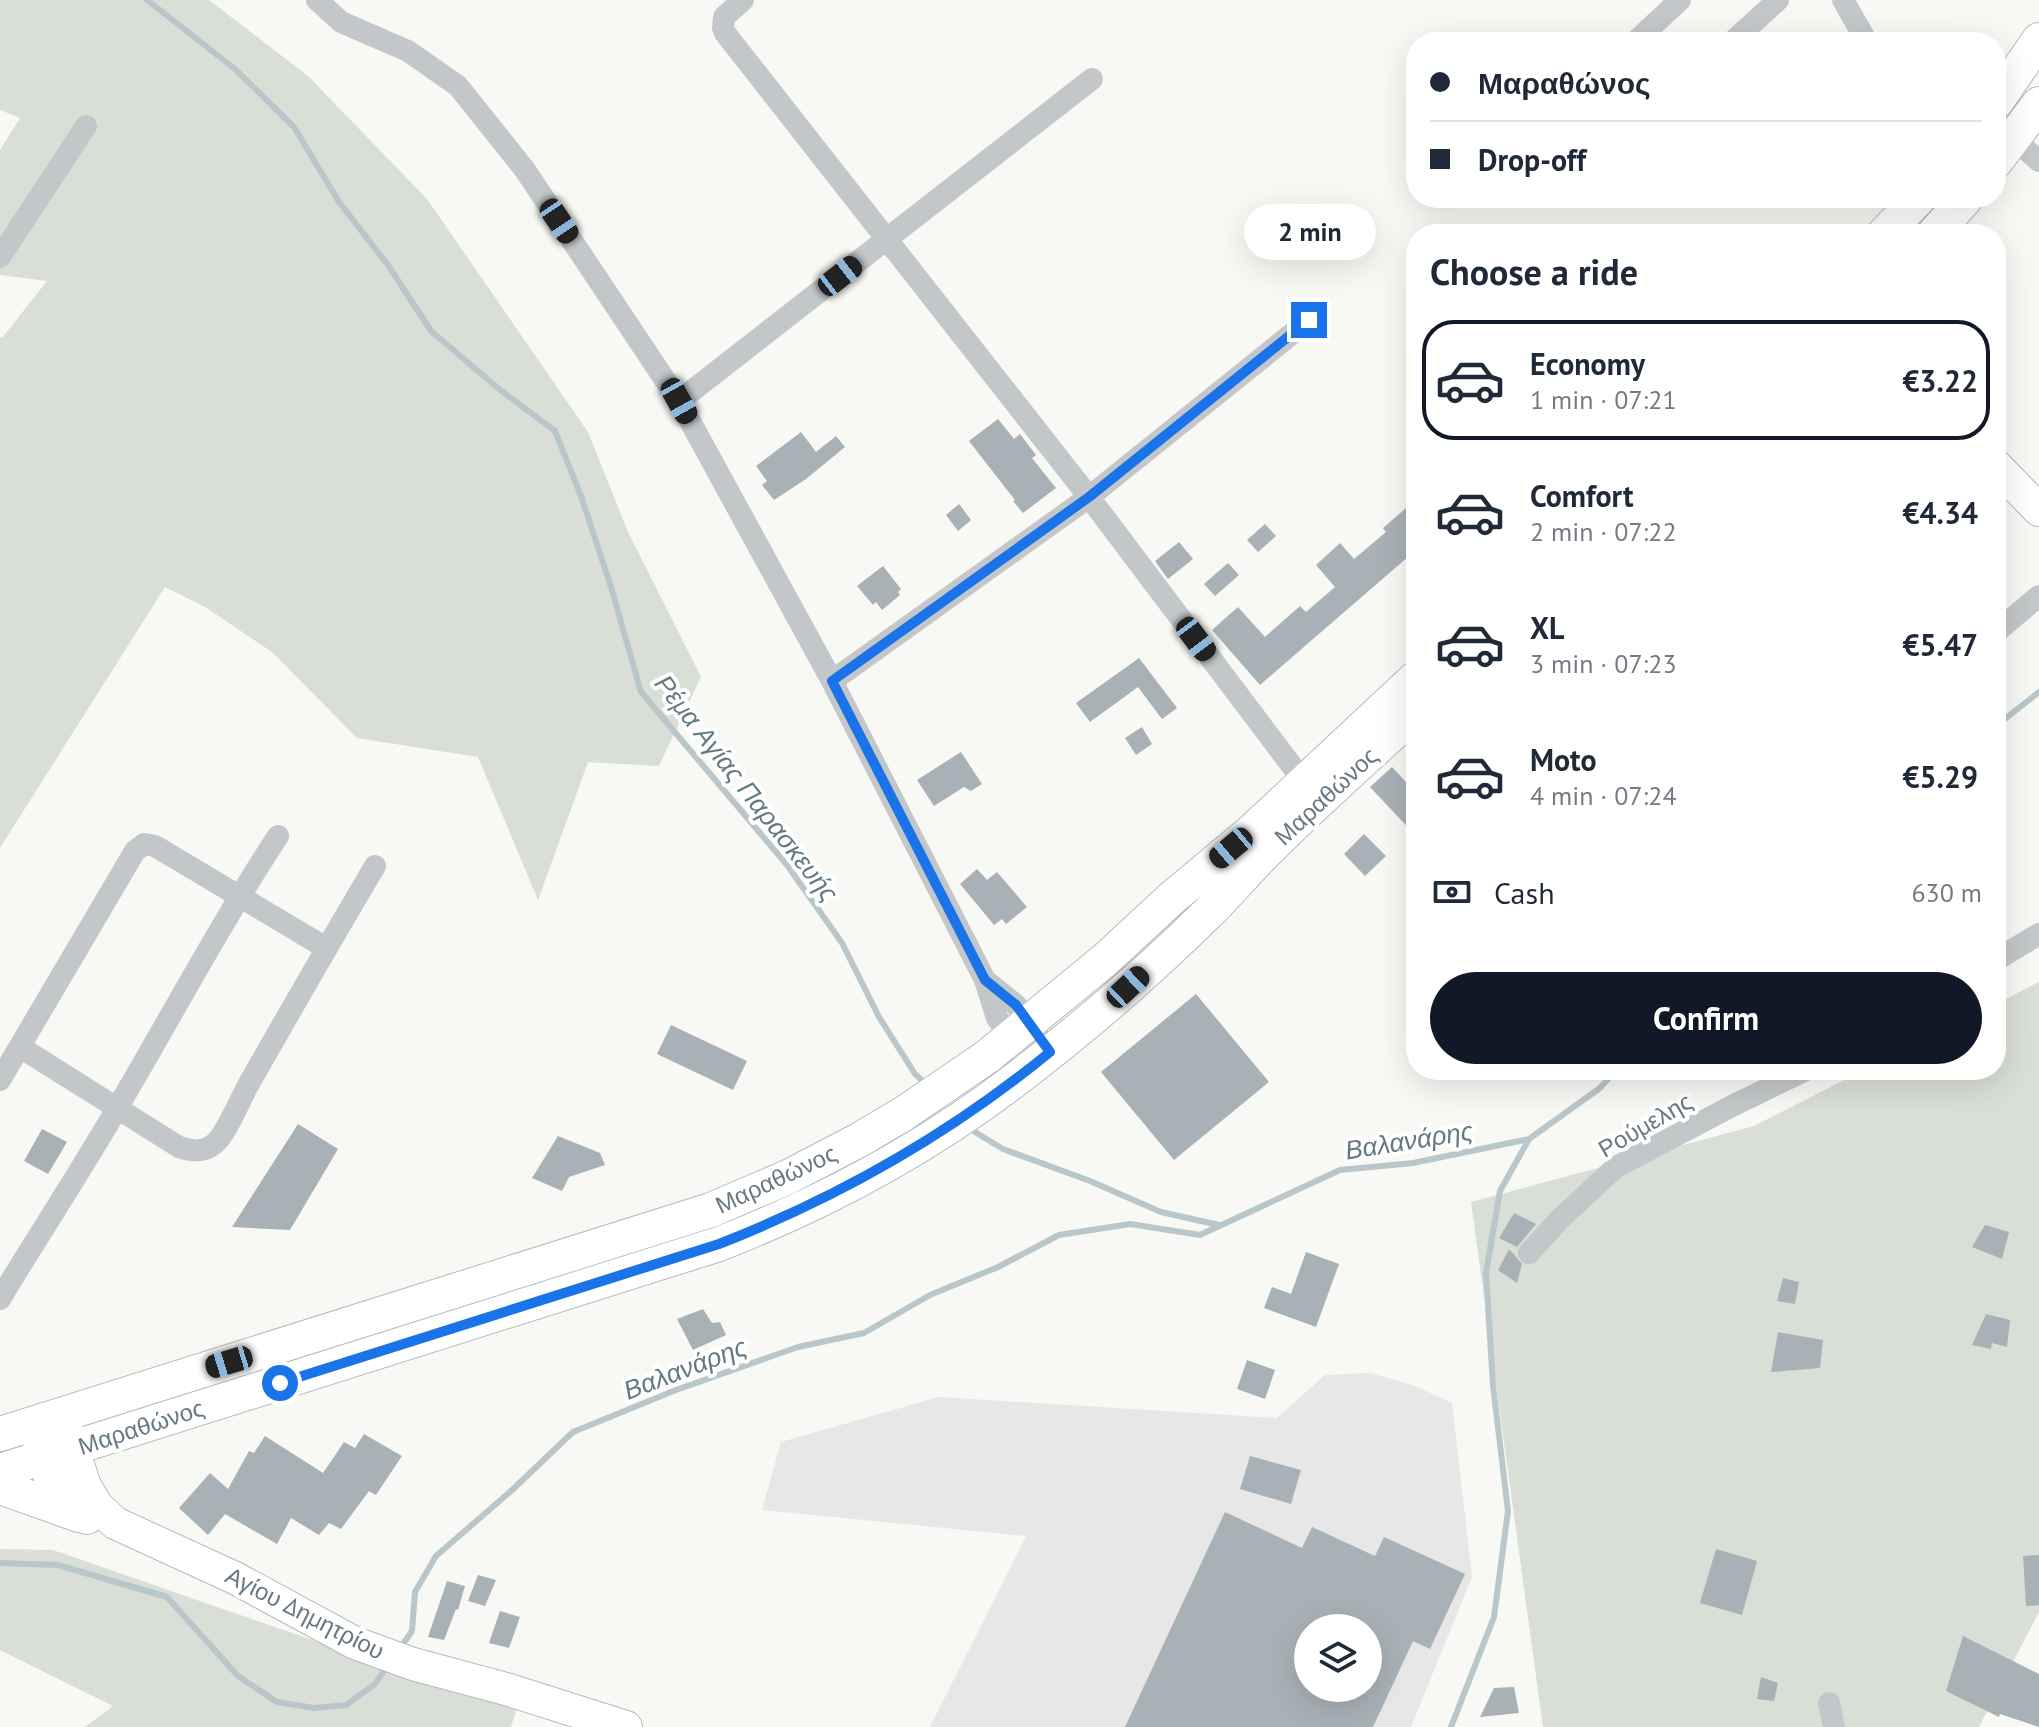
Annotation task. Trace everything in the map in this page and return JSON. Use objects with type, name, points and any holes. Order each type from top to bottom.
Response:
[{"type":"main road","points":[[2006,88],[2039,40]]},
{"type":"main road","points":[[2006,149],[2039,104]]},
{"type":"main road","points":[[1894,224],[1909,208]]},
{"type":"main road","points":[[1943,224],[1957,208]]},
{"type":"main road","name":"Μαραθώνος","points":[[0,1434],[711,1210],[788,1177],[859,1140],[961,1074],[1106,959],[1173,897],[1251,832],[1406,687]]},
{"type":"main road","name":"Μαραθώνος","points":[[0,1471],[719,1244],[803,1210],[933,1137],[1041,1059],[1185,935],[1268,849],[1406,721]]},
{"type":"main road","points":[[0,1487],[79,1515]]},
{"type":"street","points":[[317,0],[341,22],[408,51],[458,86],[525,170],[679,401],[832,681],[985,980],[997,1018],[1020,1030],[1041,1059]]},
{"type":"street","points":[[743,0],[724,17],[725,33],[1089,497],[1304,782]]},
{"type":"street","points":[[1646,32],[1680,0]]},
{"type":"street","points":[[1743,32],[1778,0]]},
{"type":"street","points":[[1843,0],[1861,32]]},
{"type":"street","points":[[679,401],[1092,79]]},
{"type":"street","points":[[0,257],[86,126]]},
{"type":"street","points":[[2006,150],[2039,161]]},
{"type":"street","points":[[832,681],[1089,497],[1309,320]]},
{"type":"street","points":[[2006,476],[2039,510]]},
{"type":"street","points":[[2006,624],[2039,596]]},
{"type":"street","points":[[0,1299],[117,1109],[239,895],[278,836]]},
{"type":"street","points":[[0,1080],[139,846],[155,846],[326,948]]},
{"type":"street","points":[[20,1047],[179,1147],[190,1151],[213,1145],[221,1137],[375,866]]},
{"type":"street","points":[[2006,954],[2039,934]]},
{"type":"street","name":"Ρούμελης","points":[[1529,1253],[1569,1210],[1616,1167],[1785,1080]]},
{"type":"street","name":"Αγίου Δημητρίου","points":[[49,1419],[57,1454],[82,1480],[108,1518],[125,1529]]},
{"type":"street","name":"Αγίου Δημητρίου","points":[[57,1454],[47,1472],[58,1492],[79,1515],[125,1529],[235,1578],[339,1636],[368,1648],[542,1714],[626,1727]]},
{"type":"street","points":[[1829,1703],[1834,1727]]},
{"type":"shaded area","points":[[0,0],[209,0],[308,76],[427,199],[588,432],[628,532],[701,677],[659,766],[588,762],[538,900],[478,757],[357,738],[272,652],[205,607],[165,587],[0,848],[0,337],[47,281],[0,275],[0,150],[20,118],[0,110]]},
{"type":"shaded area","points":[[2039,982],[2039,1612],[1979,1727],[1543,1727],[1471,1202],[1754,1126],[1844,1080],[2006,1080],[2006,999]]},
{"type":"shaded area","points":[[1371,1373],[1418,1387],[1452,1403],[1472,1577],[1411,1727],[930,1727],[1026,1536],[762,1510],[781,1442],[939,1397],[1277,1418],[1325,1375]]},
{"type":"shaded area","points":[[0,1549],[53,1550],[517,1708],[511,1727],[85,1727],[113,1706],[0,1650]]},
{"type":"building","points":[[998,419],[1014,439],[1020,434],[1036,455],[1032,458],[1056,488],[1023,513],[969,441]]},
{"type":"building","points":[[801,432],[816,452],[836,436],[845,447],[774,500],[762,485],[767,481],[756,466]]},
{"type":"building","points":[[959,504],[971,520],[958,531],[946,515]]},
{"type":"building","points":[[1406,508],[1406,559],[1260,685],[1212,630],[1238,607],[1265,637],[1300,606],[1306,612],[1335,587],[1316,565],[1340,543],[1354,559],[1386,532],[1383,528]]},
{"type":"building","points":[[1265,524],[1276,536],[1258,552],[1247,540]]},
{"type":"building","points":[[1179,542],[1193,559],[1168,579],[1155,561]]},
{"type":"building","points":[[1228,563],[1239,575],[1215,596],[1204,584]]},
{"type":"building","points":[[883,566],[901,589],[898,592],[900,595],[882,610],[876,602],[873,605],[857,586]]},
{"type":"building","points":[[1139,658],[1177,708],[1162,719],[1138,687],[1090,722],[1076,703]]},
{"type":"building","points":[[1142,727],[1152,744],[1136,755],[1125,738]]},
{"type":"building","points":[[961,752],[982,784],[971,791],[964,787],[934,806],[917,780]]},
{"type":"building","points":[[1392,767],[1406,782],[1406,825],[1370,787]]},
{"type":"building","points":[[1364,834],[1386,856],[1365,876],[1344,854]]},
{"type":"building","points":[[977,869],[987,880],[997,872],[1027,907],[1006,924],[1002,919],[994,925],[960,884]]},
{"type":"building","points":[[1196,994],[1269,1082],[1174,1160],[1101,1072]]},
{"type":"building","points":[[671,1025],[747,1061],[733,1090],[657,1054]]},
{"type":"building","points":[[298,1124],[338,1149],[290,1230],[232,1227]]},
{"type":"building","points":[[42,1129],[67,1142],[48,1174],[24,1161]]},
{"type":"building","points":[[558,1136],[600,1153],[605,1165],[569,1177],[562,1191],[532,1178]]},
{"type":"building","points":[[1514,1213],[1536,1224],[1517,1247],[1499,1238]]},
{"type":"building","points":[[1985,1225],[2009,1232],[2002,1259],[1972,1247]]},
{"type":"building","points":[[1509,1249],[1522,1264],[1517,1283],[1498,1270]]},
{"type":"building","points":[[1306,1252],[1339,1264],[1316,1327],[1264,1308],[1272,1287],[1291,1294]]},
{"type":"building","points":[[1783,1278],[1799,1282],[1795,1304],[1777,1301]]},
{"type":"building","points":[[703,1309],[712,1323],[720,1322],[726,1335],[693,1350],[677,1319]]},
{"type":"building","points":[[1986,1314],[2010,1320],[2007,1347],[1992,1343],[1991,1349],[1972,1345]]},
{"type":"building","points":[[1778,1332],[1823,1340],[1820,1368],[1771,1372]]},
{"type":"building","points":[[1247,1360],[1275,1370],[1265,1399],[1237,1389]]},
{"type":"building","points":[[364,1434],[402,1456],[376,1495],[369,1491],[341,1529],[329,1523],[319,1535],[291,1518],[277,1544],[225,1514],[208,1535],[179,1508],[210,1473],[228,1489],[249,1451],[254,1453],[265,1436],[323,1473],[344,1442],[355,1448]]},
{"type":"building","points":[[1250,1456],[1301,1470],[1291,1504],[1240,1489]]},
{"type":"building","points":[[1225,1512],[1302,1548],[1312,1527],[1375,1556],[1384,1537],[1465,1574],[1430,1649],[1413,1641],[1373,1727],[1125,1727]]},
{"type":"building","points":[[1716,1549],[1757,1561],[1742,1615],[1700,1603]]},
{"type":"building","points":[[2039,1555],[2039,1605],[2026,1606],[2023,1556]]},
{"type":"building","points":[[478,1575],[496,1580],[485,1606],[468,1601]]},
{"type":"building","points":[[447,1581],[465,1586],[458,1610],[444,1640],[428,1637]]},
{"type":"building","points":[[500,1611],[520,1617],[509,1648],[489,1643]]},
{"type":"building","points":[[1963,1636],[2039,1674],[2039,1727],[2000,1714],[1999,1717],[1946,1691]]},
{"type":"building","points":[[1761,1677],[1778,1683],[1774,1701],[1757,1699]]},
{"type":"building","points":[[1514,1687],[1519,1713],[1480,1717],[1494,1688]]},
{"type":"waterway","name":"Ρέμα Αγίας Παρασκευής","points":[[147,0],[235,69],[294,127],[339,202],[388,265],[431,331],[499,389],[555,431],[581,496],[611,587],[641,692],[787,865],[842,943],[879,1017],[915,1074],[925,1083]]},
{"type":"waterway","points":[[2006,718],[2039,692]]},
{"type":"waterway","points":[[1451,1727],[1494,1617],[1508,1511],[1493,1385],[1486,1273],[1500,1191],[1529,1139],[1607,1080]]},
{"type":"waterway","name":"Ρέμα Αγίας Παρασκευής","points":[[968,1125],[1003,1149],[1090,1181],[1161,1212],[1219,1225]]},
{"type":"waterway","name":"Βαλανάρης","points":[[399,1650],[412,1631],[415,1592],[436,1556],[573,1432],[676,1390],[798,1347],[864,1333],[930,1295],[998,1267],[1059,1235],[1130,1224],[1200,1235],[1340,1170],[1413,1163],[1529,1139]]},
{"type":"waterway","name":"Βαλανάρης","points":[[0,1563],[58,1565],[167,1597],[238,1676],[277,1702],[314,1708],[346,1705],[375,1684],[388,1665]]},
{"type":"route","points":[[280,1383],[762,1228],[840,1191],[922,1144],[1013,1082],[1050,1052],[1016,1005],[985,980],[832,681],[1089,497],[1309,320]]}]
